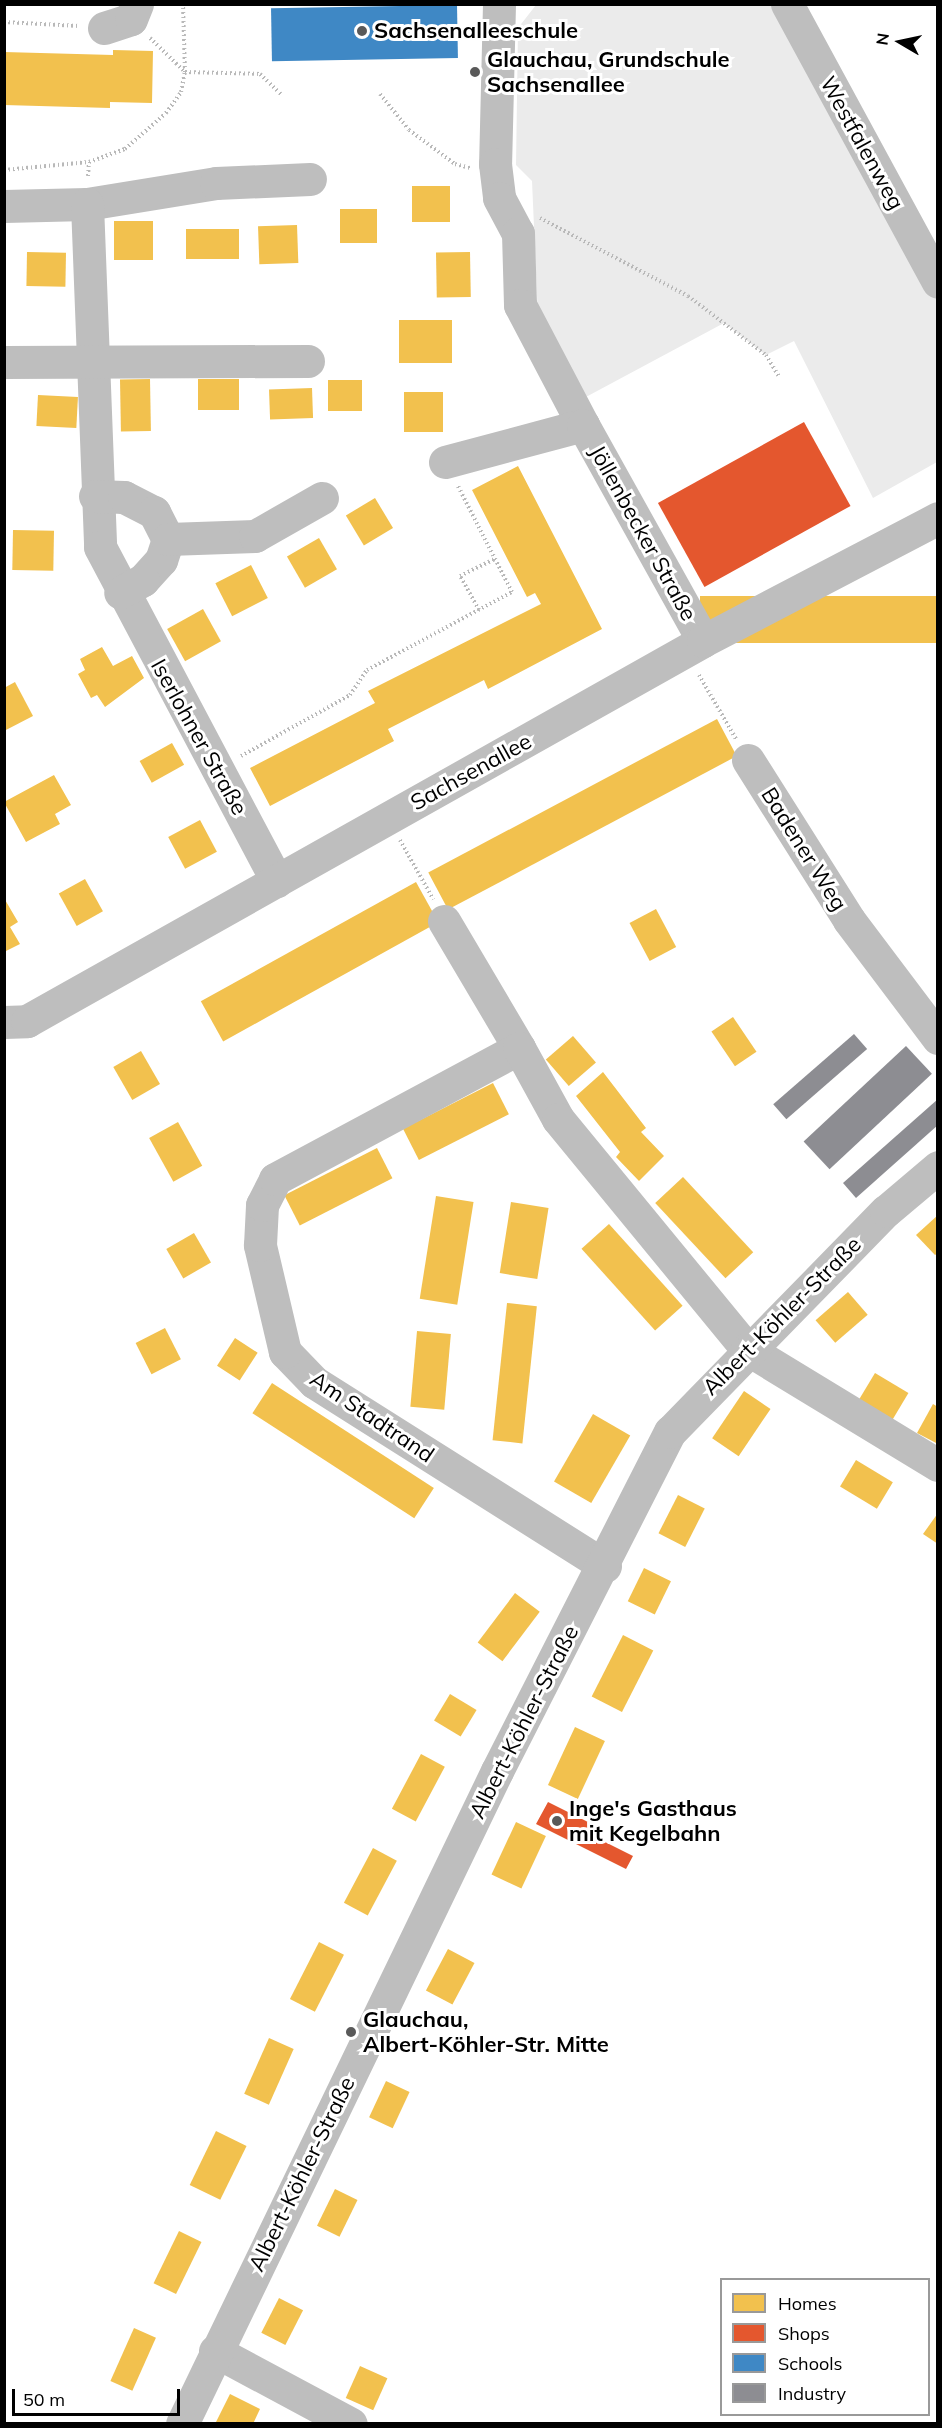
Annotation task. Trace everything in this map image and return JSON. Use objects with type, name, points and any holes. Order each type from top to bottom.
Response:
[{"type":"street","points":[[499,4],[499,198]]},
{"type":"street","name":"Westfalenweg","points":[[787,4],[938,282]]},
{"type":"street","points":[[4,206],[87,204],[216,183],[310,179]]},
{"type":"street","name":"Jöllenbecker Straße","points":[[499,198],[518,232],[520,305],[694,646]]},
{"type":"street","name":"Iserlohner Straße","points":[[87,204],[95,496],[100,547],[120,593],[278,881]]},
{"type":"street","points":[[4,362],[308,361]]},
{"type":"street","name":"Jöllenbecker Straße","points":[[445,462],[583,425]]},
{"type":"street","points":[[95,496],[124,498],[154,512],[168,539],[161,560],[143,580],[120,593]]},
{"type":"street","points":[[168,539],[255,536],[322,498]]},
{"type":"street","name":"Sachsenallee","points":[[4,1022],[27,1021],[694,646],[938,518]]},
{"type":"street","name":"Badener Weg","points":[[748,760],[849,920],[938,1038]]},
{"type":"street","points":[[444,921],[558,1119],[747,1349],[938,1466]]},
{"type":"street","name":"Am Stadtrand","points":[[519,1048],[275,1179],[262,1206],[260,1245],[285,1352],[314,1382],[605,1566]]},
{"type":"street","name":"Albert-Köhler-Straße","points":[[182,2424],[215,2351],[497,1771],[605,1566],[670,1432],[747,1349],[938,1167]]},
{"type":"street","points":[[215,2351],[351,2424]]},
{"type":"path","points":[[4,170],[89,162],[125,149],[166,113],[181,92],[185,72],[183,4]]},
{"type":"path","points":[[4,22],[124,17],[185,72],[260,74],[280,94]]},
{"type":"path","points":[[380,94],[409,130],[455,164],[475,170]]},
{"type":"path","points":[[499,198],[688,296],[766,355],[779,377]]},
{"type":"path","points":[[216,770],[350,695],[367,670],[513,592],[445,462]]},
{"type":"path","points":[[478,610],[460,576],[495,559]]},
{"type":"path","points":[[694,646],[748,760]]},
{"type":"path","points":[[387,819],[444,921]]},
{"type":"shaded area","points":[[536,5],[780,5],[937,293],[937,462],[873,498],[794,341],[766,355],[724,323],[571,405],[538,318],[532,181],[516,165],[518,28]]},
{"type":"building: Homes","points":[[113,50],[153,51],[152,103],[110,102],[110,108],[4,105],[4,52],[113,55]]},
{"type":"building: Homes","points":[[412,186],[450,186],[450,222],[412,222]]},
{"type":"building: Homes","points":[[340,209],[377,209],[377,243],[340,243]]},
{"type":"building: Homes","points":[[114,221],[153,221],[153,260],[114,260]]},
{"type":"building: Homes","points":[[297,225],[298,263],[259,264],[258,226]]},
{"type":"building: Homes","points":[[186,229],[239,229],[239,259],[186,259]]},
{"type":"building: Homes","points":[[27,252],[66,253],[65,287],[26,286]]},
{"type":"building: Homes","points":[[470,252],[471,297],[437,298],[436,253]]},
{"type":"building: Homes","points":[[399,320],[452,320],[452,363],[399,363]]},
{"type":"building: Homes","points":[[150,379],[151,431],[121,432],[120,380]]},
{"type":"building: Homes","points":[[198,379],[239,379],[239,410],[198,410]]},
{"type":"building: Homes","points":[[328,380],[362,380],[362,411],[328,411]]},
{"type":"building: Homes","points":[[312,388],[313,418],[270,419],[269,390]]},
{"type":"building: Homes","points":[[404,392],[443,392],[443,432],[404,432]]},
{"type":"building: Homes","points":[[38,395],[78,397],[76,428],[36,426]]},
{"type":"building: Homes","points":[[518,466],[602,629],[488,689],[484,680],[388,729],[394,741],[270,806],[250,768],[375,703],[368,691],[541,604],[535,593],[527,597],[472,490]]},
{"type":"building: Homes","points":[[375,498],[393,528],[364,546],[346,516]]},
{"type":"building: Homes","points":[[13,530],[54,531],[53,571],[12,570]]},
{"type":"building: Homes","points":[[319,538],[337,569],[305,588],[287,556]]},
{"type":"building: Homes","points":[[251,565],[268,598],[232,616],[215,583]]},
{"type":"building: Homes","points":[[700,596],[938,596],[938,643],[700,643]]},
{"type":"building: Homes","points":[[203,609],[221,641],[185,661],[167,629]]},
{"type":"building: Homes","points":[[102,647],[113,666],[132,656],[144,678],[105,707],[97,695],[91,698],[78,674],[85,670],[80,659]]},
{"type":"building: Homes","points":[[15,682],[33,716],[4,731],[4,688]]},
{"type":"building: Homes","points":[[717,719],[737,756],[448,910],[428,873]]},
{"type":"building: Homes","points":[[172,743],[184,765],[152,783],[140,761]]},
{"type":"building: Homes","points":[[54,775],[71,805],[55,814],[60,824],[26,842],[4,802]]},
{"type":"building: Homes","points":[[200,820],[217,852],[185,869],[168,837]]},
{"type":"building: Homes","points":[[85,879],[103,911],[77,926],[59,894]]},
{"type":"building: Homes","points":[[416,882],[438,922],[223,1041],[201,1001]]},
{"type":"building: Homes","points":[[4,898],[18,922],[10,927],[20,944],[4,952]]},
{"type":"building: Homes","points":[[656,909],[676,947],[650,961],[630,923]]},
{"type":"building: Homes","points":[[733,1017],[756,1052],[735,1066],[711,1032]]},
{"type":"building: Homes","points":[[573,1036],[596,1062],[569,1086],[546,1060]]},
{"type":"building: Homes","points":[[141,1051],[160,1084],[132,1100],[113,1067]]},
{"type":"building: Homes","points":[[603,1072],[646,1128],[641,1132],[664,1156],[639,1181],[616,1157],[620,1152],[576,1096]]},
{"type":"building: Homes","points":[[493,1083],[509,1114],[419,1160],[403,1129]]},
{"type":"building: Homes","points":[[178,1122],[202,1166],[173,1182],[149,1138]]},
{"type":"building: Homes","points":[[377,1148],[392,1178],[300,1226],[284,1195]]},
{"type":"building: Homes","points":[[683,1177],[753,1252],[725,1278],[655,1203]]},
{"type":"building: Homes","points":[[436,1196],[474,1202],[457,1305],[420,1299]]},
{"type":"building: Homes","points":[[511,1202],[549,1208],[537,1279],[500,1273]]},
{"type":"building: Homes","points":[[938,1215],[938,1253],[935,1255],[916,1235]]},
{"type":"building: Homes","points":[[609,1224],[683,1306],[655,1331],[582,1249]]},
{"type":"building: Homes","points":[[194,1233],[211,1262],[183,1278],[166,1249]]},
{"type":"building: Homes","points":[[848,1292],[868,1315],[835,1343],[816,1320]]},
{"type":"building: Homes","points":[[507,1303],[537,1306],[522,1443],[493,1440]]},
{"type":"building: Homes","points":[[165,1328],[181,1359],[151,1374],[136,1343]]},
{"type":"building: Homes","points":[[417,1331],[451,1334],[444,1410],[410,1407]]},
{"type":"building: Homes","points":[[235,1338],[258,1353],[240,1380],[217,1366]]},
{"type":"building: Homes","points":[[875,1373],[908,1393],[892,1420],[859,1400]]},
{"type":"building: Homes","points":[[272,1383],[434,1488],[414,1518],[252,1413]]},
{"type":"building: Homes","points":[[744,1391],[771,1409],[739,1456],[712,1438]]},
{"type":"building: Homes","points":[[933,1404],[938,1407],[938,1444],[917,1433]]},
{"type":"building: Homes","points":[[593,1414],[630,1436],[591,1503],[554,1482]]},
{"type":"building: Homes","points":[[856,1460],[893,1482],[877,1509],[840,1487]]},
{"type":"building: Homes","points":[[678,1495],[705,1509],[685,1547],[658,1533]]},
{"type":"building: Homes","points":[[938,1513],[938,1544],[923,1534]]},
{"type":"building: Homes","points":[[644,1568],[671,1581],[655,1614],[628,1601]]},
{"type":"building: Homes","points":[[515,1593],[540,1612],[502,1661],[478,1643]]},
{"type":"building: Homes","points":[[623,1635],[653,1650],[622,1712],[592,1696]]},
{"type":"building: Homes","points":[[450,1694],[477,1710],[461,1737],[434,1721]]},
{"type":"building: Homes","points":[[575,1727],[605,1741],[578,1799],[548,1785]]},
{"type":"building: Homes","points":[[421,1754],[445,1767],[416,1821],[392,1809]]},
{"type":"building: Homes","points":[[516,1822],[546,1836],[521,1889],[491,1875]]},
{"type":"building: Homes","points":[[373,1848],[397,1861],[368,1915],[344,1903]]},
{"type":"building: Homes","points":[[319,1942],[344,1955],[315,2012],[290,1999]]},
{"type":"building: Homes","points":[[448,1949],[474,1963],[452,2005],[426,1990]]},
{"type":"building: Homes","points":[[269,2038],[294,2049],[269,2105],[244,2094]]},
{"type":"building: Homes","points":[[386,2081],[410,2092],[393,2128],[369,2117]]},
{"type":"building: Homes","points":[[216,2131],[247,2146],[220,2200],[190,2185]]},
{"type":"building: Homes","points":[[335,2189],[357,2200],[339,2237],[317,2226]]},
{"type":"building: Homes","points":[[179,2231],[201,2242],[176,2294],[154,2283]]},
{"type":"building: Homes","points":[[279,2298],[303,2310],[285,2345],[261,2333]]},
{"type":"building: Homes","points":[[134,2328],[156,2338],[132,2391],[110,2381]]},
{"type":"building: Homes","points":[[360,2366],[387,2378],[373,2410],[346,2398]]},
{"type":"building: Homes","points":[[230,2394],[260,2409],[253,2424],[215,2424]]},
{"type":"building: Shops","points":[[804,422],[851,506],[704,587],[658,503]]},
{"type":"building: Shops","points":[[548,1802],[594,1825],[589,1834],[633,1856],[626,1869],[536,1824]]},
{"type":"building: Schools","name":"Sachsenalleeschule","points":[[457,5],[458,58],[272,61],[271,8]]},
{"type":"building: Industry","points":[[854,1034],[867,1049],[786,1119],[773,1104]]},
{"type":"building: Industry","points":[[906,1046],[932,1074],[830,1169],[804,1141]]},
{"type":"building: Industry","points":[[938,1099],[938,1125],[856,1198],[843,1183]]},
{"type":"place","name":"Sachsenalleeschule","points":[[362,31]]},
{"type":"place","name":"Glauchau, Grundschule Sachsenallee","points":[[475,72]]},
{"type":"place","name":"Inge's Gasthaus mit Kegelbahn","points":[[557,1821]]},
{"type":"place","name":"Glauchau, Albert-Köhler-Str. Mitte","points":[[351,2032]]}]
